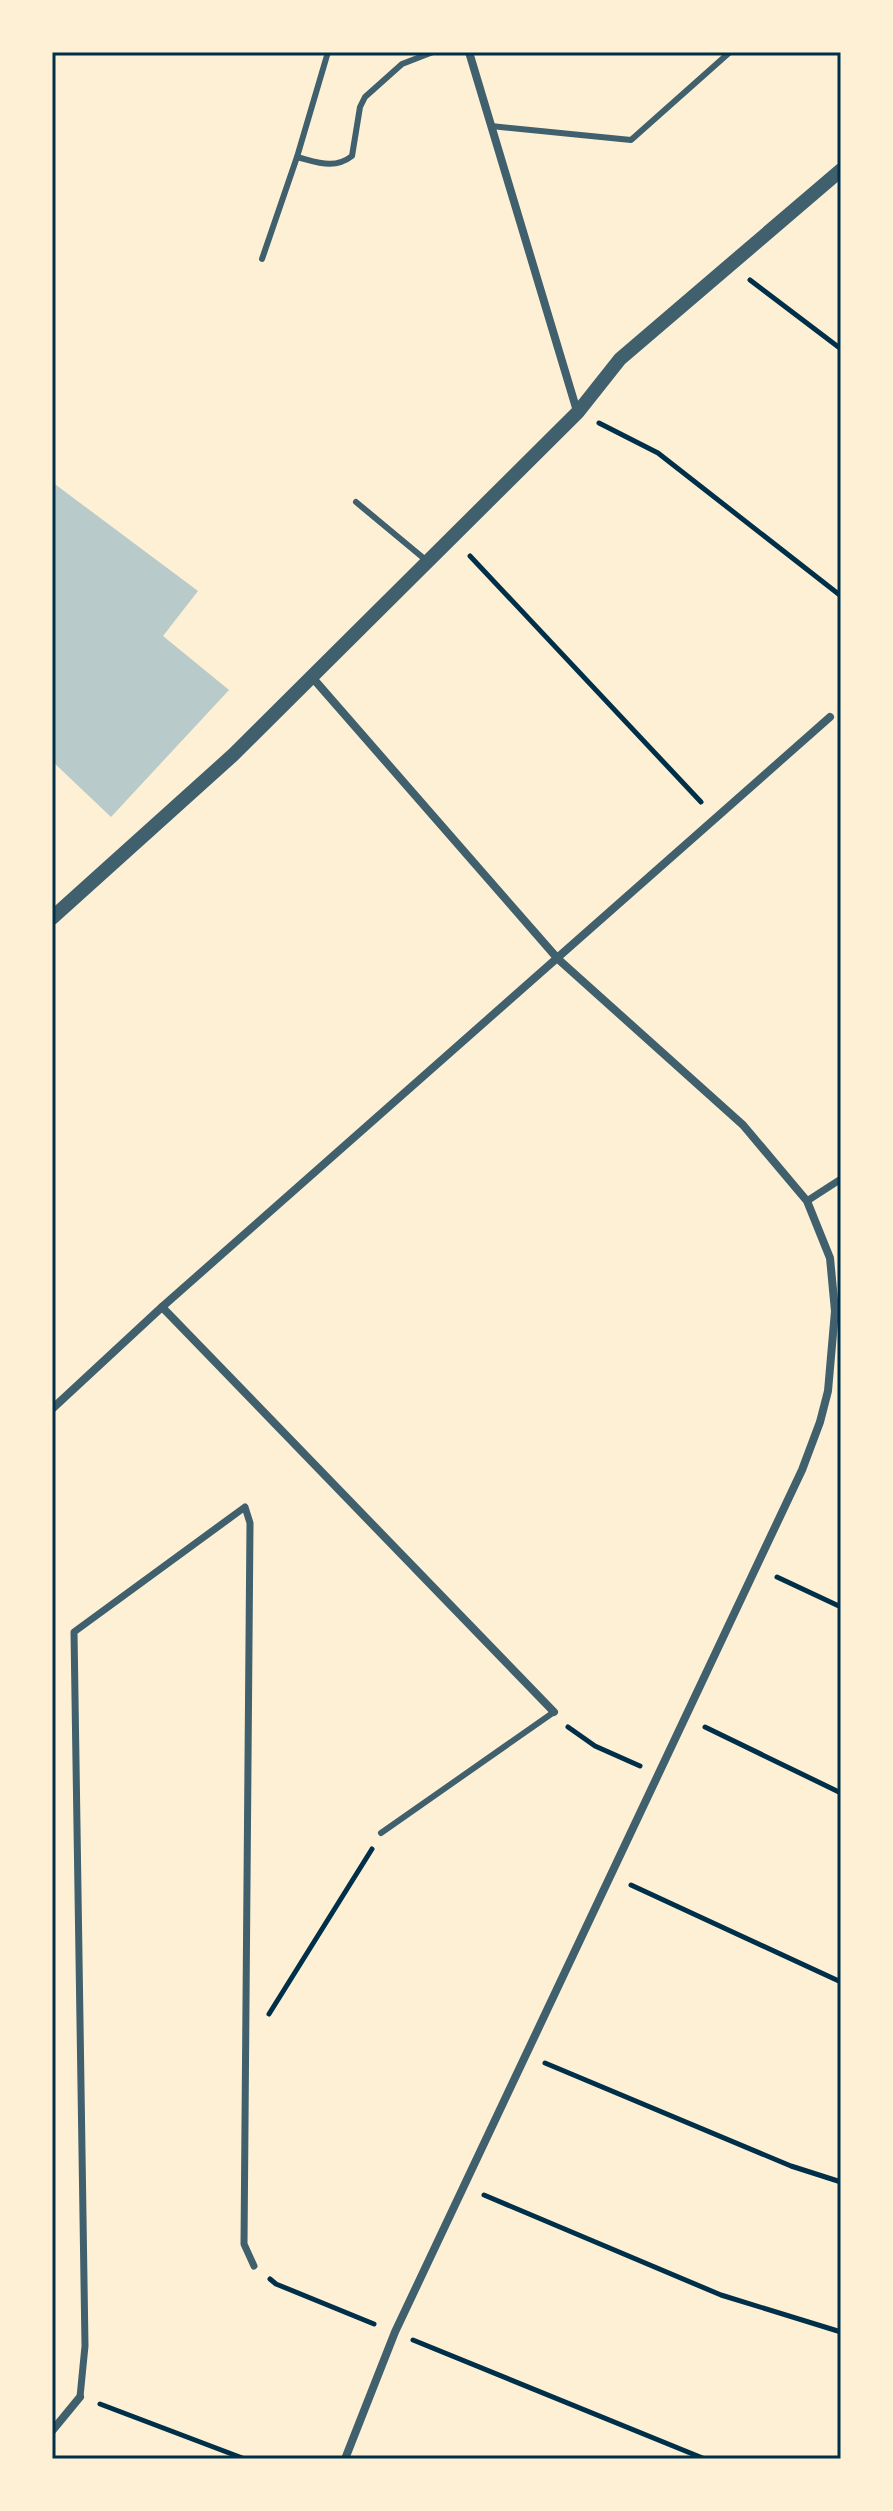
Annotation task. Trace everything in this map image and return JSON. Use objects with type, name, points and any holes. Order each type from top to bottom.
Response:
[{"type":"street","points":[[469,52],[578,412]]},
{"type":"street","points":[[52,918],[233,755],[578,412],[620,359],[841,170]]},
{"type":"street","points":[[311,676],[558,959],[743,1125],[807,1201],[830,1258],[835,1311],[828,1391],[802,1470],[395,2332],[345,2459]]},
{"type":"street","points":[[52,1409],[162,1307],[830,717]]},
{"type":"street","points":[[807,1201],[841,1179]]},
{"type":"street","points":[[162,1307],[554,1712]]},
{"type":"street","points":[[52,2431],[80,2397],[85,2346],[74,1632],[245,1507],[250,1523],[244,2244],[254,2266]]},
{"type":"lane","points":[[262,259],[328,52]]},
{"type":"lane","points":[[297,157],[329,165],[342,163],[352,156],[360,107],[365,97],[402,64],[433,52]]},
{"type":"lane","points":[[491,126],[631,140],[730,52]]},
{"type":"lane","points":[[356,502],[428,562]]},
{"type":"lane","points":[[381,1833],[554,1712]]},
{"type":"path","points":[[730,265],[841,349]]},
{"type":"path","points":[[578,412],[658,453],[841,596]]},
{"type":"path","points":[[453,537],[716,819]]},
{"type":"path","points":[[756,1568],[841,1607]]},
{"type":"path","points":[[554,1712],[569,1728],[595,1746],[660,1774]]},
{"type":"path","points":[[685,1718],[841,1793]]},
{"type":"path","points":[[247,2048],[381,1833]]},
{"type":"path","points":[[611,1876],[841,1982]]},
{"type":"path","points":[[526,2056],[791,2166],[841,2182]]},
{"type":"path","points":[[464,2187],[721,2295],[841,2332]]},
{"type":"path","points":[[254,2266],[276,2284],[705,2459]]},
{"type":"path","points":[[80,2397],[245,2459]]},
{"type":"shaded area","points":[[52,482],[198,591],[163,636],[229,690],[111,817],[52,761]]}]
